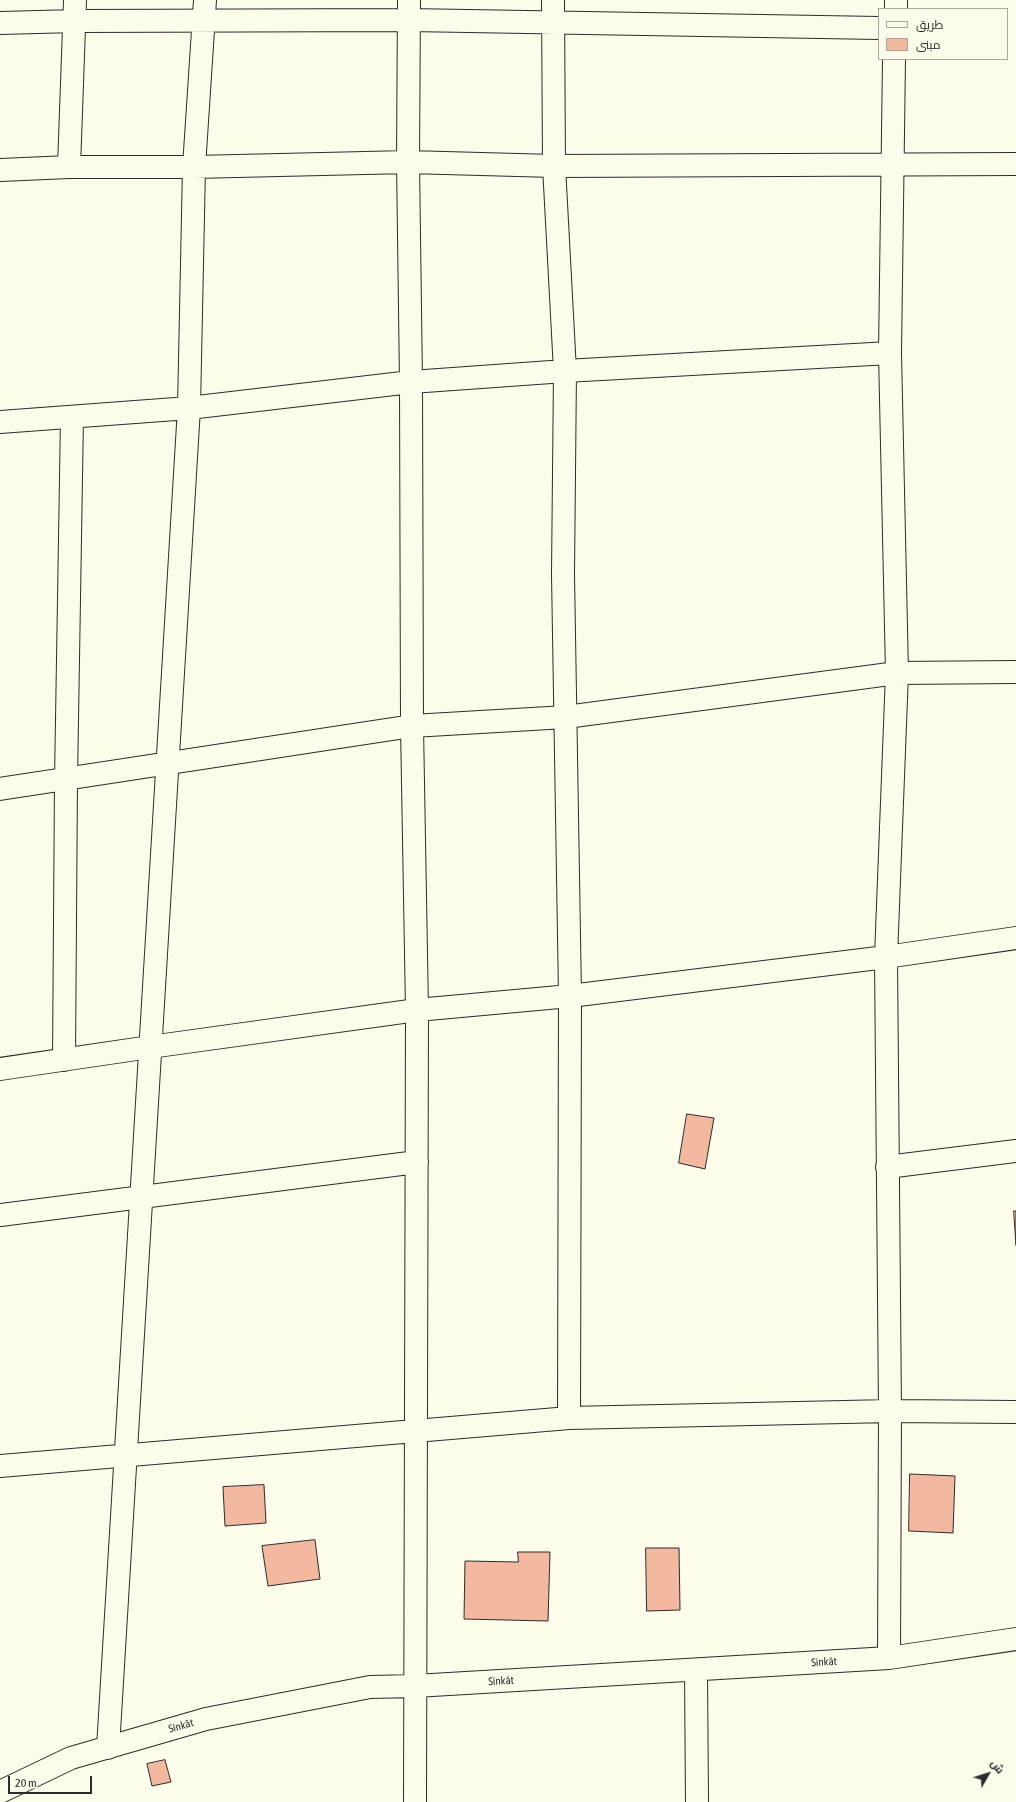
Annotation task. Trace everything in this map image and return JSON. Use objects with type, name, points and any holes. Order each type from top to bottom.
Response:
[{"type":"street","points":[[108,1748],[189,408],[194,167],[206,0]]},
{"type":"street","points":[[553,0],[554,166],[565,371],[563,574],[570,996],[569,1418]]},
{"type":"street","points":[[69,167],[75,10]]},
{"type":"street","points":[[0,23],[75,10],[204,22],[409,10],[553,23],[878,28]]},
{"type":"street","points":[[409,10],[408,162],[411,382],[412,726],[417,1010],[414,1686],[415,1802]]},
{"type":"street","points":[[889,1658],[890,1411],[886,957],[897,673],[890,353],[891,165],[894,60]]},
{"type":"street","points":[[0,170],[69,167],[194,167],[408,162],[554,166],[1016,164]]},
{"type":"street","points":[[0,422],[189,408],[411,382],[565,371],[890,353]]},
{"type":"street","points":[[64,1060],[66,780],[72,417]]},
{"type":"street","points":[[0,789],[412,726],[566,717],[897,673],[1016,672]]},
{"type":"street","points":[[0,1069],[417,1010],[570,996],[886,957],[1016,938]]},
{"type":"street","points":[[888,1167],[1016,1151]]},
{"type":"street","points":[[0,1215],[417,1162]]},
{"type":"street","points":[[0,1466],[569,1418],[890,1411],[1016,1412]]},
{"type":"street","name":"Sinkāt","points":[[0,1792],[71,1758],[206,1719],[370,1687],[414,1686],[889,1658],[1016,1639]]},
{"type":"street","points":[[696,1670],[697,1802]]},
{"type":"building","points":[[687,1114],[714,1118],[705,1169],[679,1163]]},
{"type":"building","points":[[1014,1211],[1016,1211],[1016,1245]]},
{"type":"building","points":[[910,1474],[955,1476],[953,1533],[909,1531]]},
{"type":"building","points":[[264,1485],[266,1523],[225,1526],[223,1487]]},
{"type":"building","points":[[315,1540],[320,1579],[268,1586],[262,1546]]},
{"type":"building","points":[[646,1548],[679,1548],[680,1610],[647,1611]]},
{"type":"building","points":[[518,1552],[550,1552],[548,1621],[464,1619],[465,1561],[518,1562]]},
{"type":"building","points":[[165,1760],[171,1782],[152,1786],[147,1764]]}]
